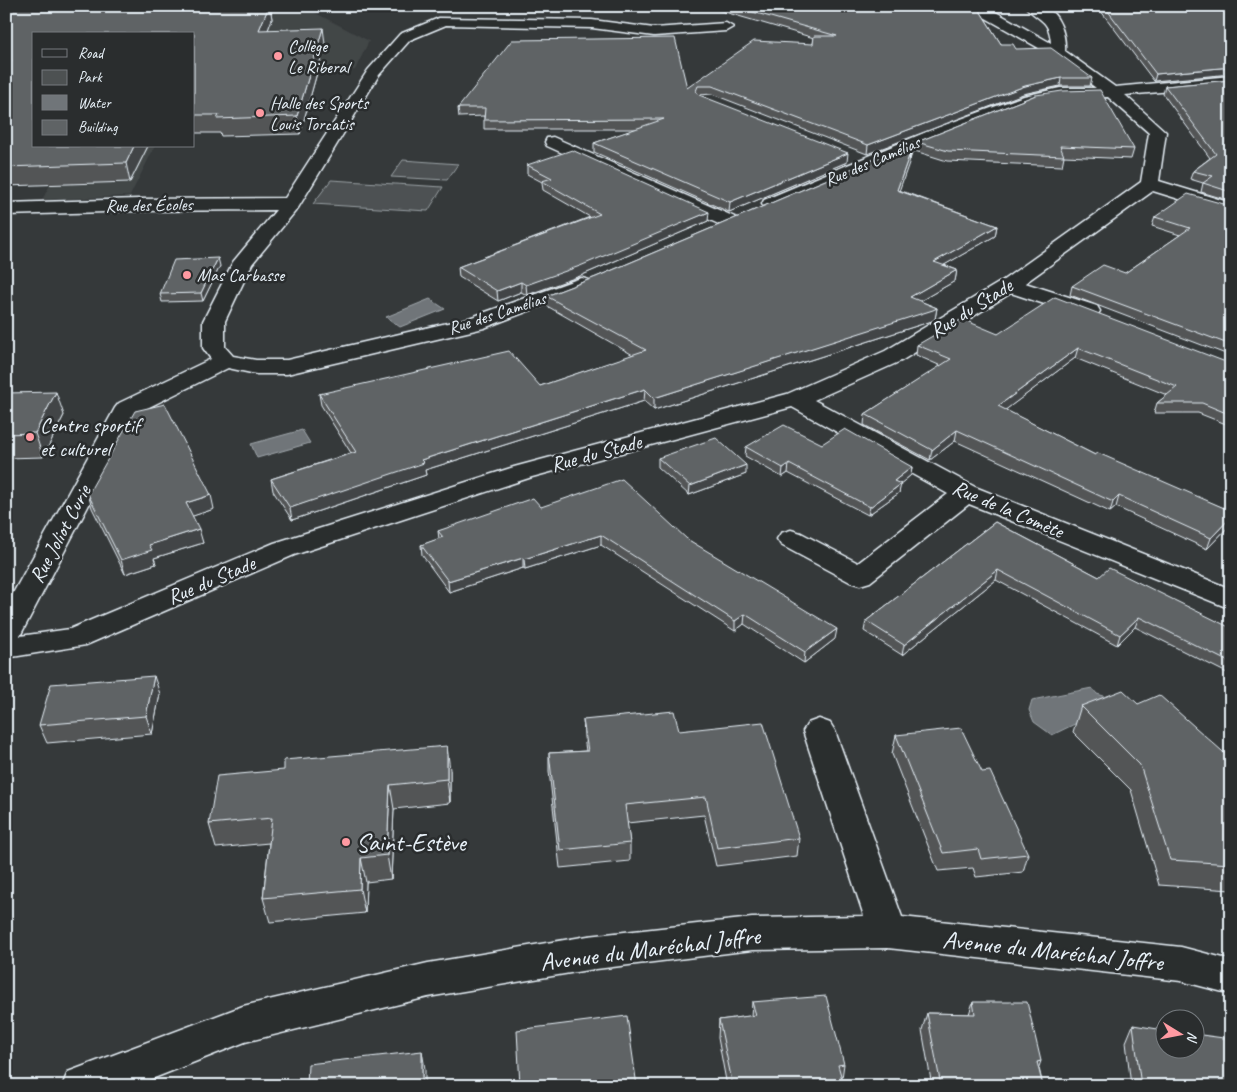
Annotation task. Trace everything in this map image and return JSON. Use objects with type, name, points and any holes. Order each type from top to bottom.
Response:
[{"type":"street","points":[[984,6],[988,14],[1058,53],[1112,92],[1158,132],[1150,184],[1231,209]]},
{"type":"street","points":[[1032,6],[1046,13],[1059,35],[1058,53]]},
{"type":"street","points":[[225,361],[214,348],[214,321],[243,262],[291,204],[373,72],[406,38],[446,13],[592,24],[654,32],[726,27]]},
{"type":"street","name":"Rue des Camélias","points":[[704,233],[745,215],[858,159],[1030,99],[1060,93],[1112,92],[1231,81]]},
{"type":"street","points":[[553,142],[745,215]]},
{"type":"street","name":"Rue du Stade","points":[[6,648],[75,638],[284,549],[522,472],[795,399],[893,356],[1009,285],[1150,184]]},
{"type":"street","name":"Rue des Écoles","points":[[6,208],[291,204]]},
{"type":"street","name":"Rue des Camélias","points":[[225,361],[256,367],[287,367],[476,323],[597,278]]},
{"type":"street","points":[[1009,285],[1068,303],[1104,317]]},
{"type":"street","name":"Rue Joliot Curie","points":[[6,634],[128,408],[225,361]]},
{"type":"street","name":"Rue de la Comète","points":[[795,399],[966,494],[1231,600]]},
{"type":"street","points":[[791,539],[860,576],[966,494]]},
{"type":"street","points":[[819,731],[888,932]]},
{"type":"street","name":"Avenue du Maréchal Joffre","points":[[83,1086],[243,1024],[428,980],[588,953],[752,934],[888,932],[1181,964],[1231,977]]},
{"type":"shaded area","name":"Collège Le Riberal","points":[[6,6],[307,6],[310,10],[369,41],[355,70],[195,75],[195,32],[32,32]]},
{"type":"shaded area","points":[[32,148],[154,148],[130,196],[42,200],[57,172],[6,173]]},
{"type":"green space","points":[[345,6],[433,6],[432,8],[399,12],[374,13],[353,10]]},
{"type":"green space","points":[[403,160],[458,164],[447,180],[391,177]]},
{"type":"green space","points":[[331,180],[443,187],[428,211],[313,204]]},
{"type":"water","points":[[430,299],[445,309],[400,327],[386,317]]},
{"type":"water","points":[[302,430],[310,443],[257,458],[251,444]]},
{"type":"water","points":[[1092,688],[1097,694],[1104,696],[1106,709],[1052,735],[1034,722],[1029,710],[1032,700]]},
{"type":"building","name":"Collège Le Riberal","points":[[6,6],[116,6],[112,8],[269,6],[259,30],[323,28],[297,116],[217,119],[219,115],[195,115],[195,32],[32,32],[32,148],[133,148],[126,163],[6,167],[6,68],[12,60],[6,60]]},
{"type":"building","points":[[732,6],[977,6],[1001,44],[1013,44],[1016,49],[1051,48],[1092,78],[1061,78],[1025,86],[868,145],[712,86],[698,86],[696,91],[699,95],[848,153],[730,202],[594,143],[664,119],[484,120],[485,108],[458,108],[512,40],[675,38],[687,88],[754,41],[813,44],[814,36],[837,36]]},
{"type":"building","points":[[1104,6],[1231,6],[1231,67],[1156,74]]},
{"type":"building","points":[[1231,80],[1231,192],[1203,183],[1213,176],[1193,171],[1216,154],[1165,86]]},
{"type":"building","points":[[1100,90],[1134,149],[1060,146],[1064,156],[948,151],[917,142],[1036,95],[1062,91]]},
{"type":"building","points":[[913,143],[911,150],[900,150],[910,153],[897,190],[997,226],[934,262],[957,270],[910,297],[937,308],[654,398],[645,389],[421,460],[424,463],[290,508],[271,479],[356,452],[319,394],[509,351],[540,386],[646,350],[546,296],[596,277]]},
{"type":"building","points":[[572,150],[709,212],[580,266],[526,285],[521,282],[497,291],[458,267],[600,214],[542,181],[552,178],[527,165]]},
{"type":"building","points":[[1188,194],[1231,206],[1231,345],[1072,286],[1103,265],[1125,273],[1190,228],[1155,217]]},
{"type":"building","points":[[218,258],[201,293],[160,294],[174,260]]},
{"type":"building","points":[[1055,297],[1231,364],[1231,415],[1202,403],[1157,403],[1177,387],[1078,348],[998,406],[1095,455],[1098,453],[1231,511],[1231,517],[1211,538],[1119,496],[1113,502],[957,430],[932,450],[865,414],[951,359],[917,345],[962,319],[998,334]]},
{"type":"building","points":[[56,392],[35,433],[6,434],[6,393]]},
{"type":"building","points":[[165,404],[211,495],[186,503],[199,529],[149,545],[152,550],[121,560],[88,494],[135,411]]},
{"type":"building","points":[[784,425],[822,444],[845,429],[912,467],[894,481],[901,484],[870,507],[789,464],[783,468],[746,447]]},
{"type":"building","points":[[716,438],[746,465],[690,486],[658,458]]},
{"type":"building","points":[[622,479],[687,539],[837,629],[805,652],[745,614],[735,621],[601,535],[448,581],[421,545],[443,537],[438,531],[533,498],[541,507]]},
{"type":"building","points":[[995,522],[1099,577],[1109,568],[1231,628],[1231,663],[1139,617],[1120,635],[998,570],[904,645],[866,621]]},
{"type":"building","points":[[154,676],[146,716],[39,725],[51,684]]},
{"type":"building","points":[[1123,690],[1138,704],[1159,695],[1231,759],[1231,864],[1170,860],[1140,765],[1081,706]]},
{"type":"building","points":[[674,711],[679,731],[763,722],[799,838],[717,848],[706,797],[625,805],[630,843],[560,850],[549,753],[588,751],[583,720]]},
{"type":"building","points":[[961,728],[982,772],[990,771],[1028,854],[981,859],[978,849],[943,853],[896,735]]},
{"type":"building","points":[[447,746],[447,779],[390,785],[387,855],[361,858],[360,889],[263,898],[272,818],[209,824],[217,776],[284,770],[284,760]]},
{"type":"building","points":[[826,996],[844,1064],[838,1065],[844,1086],[733,1086],[719,1020],[756,1015],[752,1002]]},
{"type":"building","points":[[973,1002],[1027,1002],[1041,1061],[1037,1062],[1043,1086],[941,1086],[927,1013],[975,1014]]},
{"type":"building","points":[[627,1016],[637,1086],[520,1086],[517,1030]]},
{"type":"building","points":[[1133,1025],[1154,1028],[1154,1060],[1204,1060],[1204,1035],[1231,1039],[1231,1086],[1141,1086]]},
{"type":"building","points":[[422,1051],[422,1086],[307,1086],[308,1064]]},
{"type":"place","name":"Collège Le Riberal","points":[[278,56]]},
{"type":"place","name":"Halle des Sports Louis Torcatis","points":[[260,113]]},
{"type":"place","name":"Mas Carbasse","points":[[187,275]]},
{"type":"place","name":"Centre sportif et culturel","points":[[30,437]]},
{"type":"place","name":"Saint-Estève","points":[[346,842]]}]
